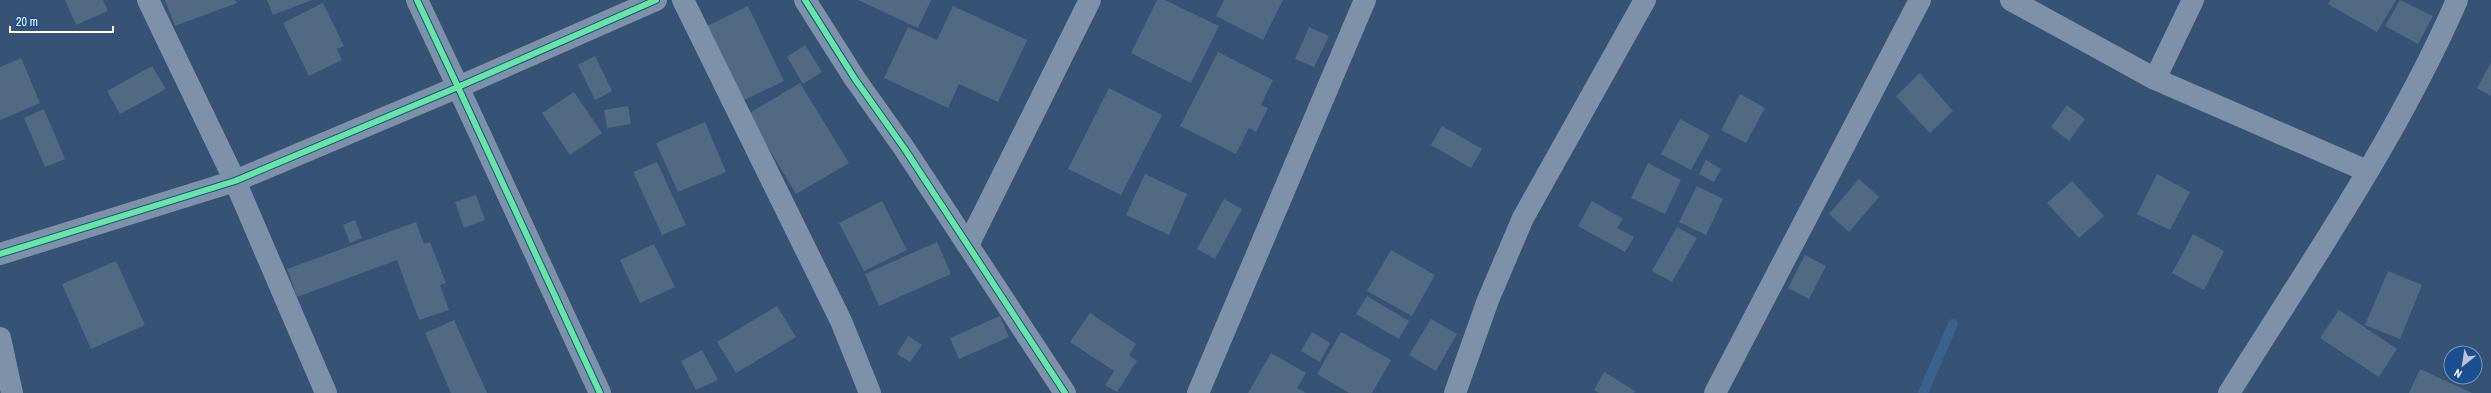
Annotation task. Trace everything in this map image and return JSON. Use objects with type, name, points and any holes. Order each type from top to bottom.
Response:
[{"type":"street","points":[[148,0],[235,181],[326,393]]},
{"type":"street","points":[[417,0],[600,393]]},
{"type":"street","points":[[0,254],[235,181],[458,87],[656,0]]},
{"type":"street","points":[[683,0],[841,321],[870,393]]},
{"type":"street","points":[[805,0],[855,79],[904,148],[1065,393]]},
{"type":"street","points":[[968,244],[1090,0]]},
{"type":"street","points":[[1198,393],[1365,0]]},
{"type":"street","points":[[1454,393],[1488,300],[1523,218],[1645,0]]},
{"type":"street","points":[[1715,393],[1920,0]]},
{"type":"street","points":[[2011,0],[2155,79],[2367,171]]},
{"type":"street","points":[[2155,79],[2193,0]]},
{"type":"street","points":[[2229,393],[2367,171],[2439,41],[2458,0]]},
{"type":"street","points":[[0,338],[12,393]]},
{"type":"building","points":[[65,0],[103,0],[108,11],[76,25]]},
{"type":"building","points":[[165,0],[235,0],[237,3],[175,26]]},
{"type":"building","points":[[267,0],[312,0],[273,15]]},
{"type":"building","points":[[858,0],[931,0],[918,28]]},
{"type":"building","points":[[1157,0],[1165,0],[1219,26],[1191,83],[1131,53]]},
{"type":"building","points":[[1224,0],[1283,0],[1263,40],[1216,16]]},
{"type":"building","points":[[2331,0],[2396,0],[2377,32],[2328,4]]},
{"type":"building","points":[[2400,0],[2433,16],[2418,44],[2385,26]]},
{"type":"building","points":[[323,3],[344,46],[337,49],[342,60],[309,76],[283,23]]},
{"type":"building","points":[[748,6],[784,81],[744,100],[707,26]]},
{"type":"building","points":[[953,6],[1027,40],[998,102],[959,84],[948,108],[884,78],[908,27],[937,40]]},
{"type":"building","points":[[1309,27],[1329,36],[1314,67],[1295,59]]},
{"type":"building","points":[[805,45],[822,72],[803,84],[787,57]]},
{"type":"building","points":[[1218,52],[1273,80],[1261,105],[1268,108],[1256,132],[1249,128],[1236,154],[1180,126]]},
{"type":"building","points":[[595,56],[612,91],[595,100],[578,65]]},
{"type":"building","points":[[21,58],[40,103],[0,120],[0,67]]},
{"type":"building","points":[[2491,63],[2491,96],[2477,88]]},
{"type":"building","points":[[152,66],[166,89],[120,114],[107,91]]},
{"type":"building","points":[[1920,73],[1953,111],[1930,133],[1896,96]]},
{"type":"building","points":[[800,83],[849,163],[796,194],[748,114]]},
{"type":"building","points":[[1109,88],[1162,115],[1121,195],[1068,169]]},
{"type":"building","points":[[574,92],[602,133],[570,155],[542,113]]},
{"type":"building","points":[[1740,94],[1765,108],[1746,143],[1721,130]]},
{"type":"building","points":[[2067,105],[2085,119],[2069,141],[2051,127]]},
{"type":"building","points":[[628,106],[631,124],[607,128],[604,110]]},
{"type":"building","points":[[44,109],[65,159],[45,167],[24,118]]},
{"type":"building","points":[[1680,119],[1710,135],[1691,170],[1661,154]]},
{"type":"building","points":[[705,122],[726,172],[678,192],[656,143]]},
{"type":"building","points":[[1442,126],[1482,149],[1471,168],[1431,145]]},
{"type":"building","points":[[1706,160],[1721,169],[1714,182],[1699,174]]},
{"type":"building","points":[[657,162],[686,225],[662,235],[633,172]]},
{"type":"building","points":[[1648,163],[1681,180],[1665,214],[1631,198]]},
{"type":"building","points":[[1145,174],[1187,194],[1169,235],[1126,215]]},
{"type":"building","points":[[2157,174],[2190,192],[2170,230],[2137,214]]},
{"type":"building","points":[[1859,179],[1879,197],[1849,232],[1829,214]]},
{"type":"building","points":[[2072,181],[2104,216],[2079,238],[2047,203]]},
{"type":"building","points":[[1697,186],[1723,199],[1706,235],[1679,222]]},
{"type":"building","points":[[476,195],[485,220],[464,228],[455,202]]},
{"type":"building","points":[[1224,199],[1242,209],[1215,259],[1197,249]]},
{"type":"building","points":[[882,201],[907,250],[864,271],[839,223]]},
{"type":"building","points":[[1592,201],[1623,219],[1617,228],[1634,237],[1625,252],[1578,226]]},
{"type":"building","points":[[355,220],[362,238],[350,243],[343,225]]},
{"type":"building","points":[[416,222],[424,244],[430,242],[446,283],[440,285],[449,310],[419,320],[397,260],[297,297],[287,269]]},
{"type":"building","points":[[1677,227],[1697,238],[1672,282],[1652,271]]},
{"type":"building","points":[[2193,234],[2224,251],[2204,290],[2172,273]]},
{"type":"building","points":[[937,242],[951,274],[879,306],[865,274]]},
{"type":"building","points":[[654,244],[675,287],[640,303],[620,260]]},
{"type":"building","points":[[1391,250],[1435,275],[1412,316],[1367,291]]},
{"type":"building","points":[[1805,255],[1826,266],[1809,299],[1788,288]]},
{"type":"building","points":[[116,261],[145,325],[91,349],[62,284]]},
{"type":"building","points":[[2388,271],[2422,285],[2400,339],[2365,325]]},
{"type":"building","points":[[1367,296],[1409,321],[1399,339],[1356,314]]},
{"type":"building","points":[[777,306],[796,337],[736,373],[717,342]]},
{"type":"building","points":[[2339,310],[2397,349],[2379,377],[2320,338]]},
{"type":"building","points":[[1090,313],[1136,344],[1129,355],[1137,361],[1117,392],[1105,385],[1114,371],[1070,342]]},
{"type":"building","points":[[1000,316],[1009,337],[959,359],[950,338]]},
{"type":"building","points":[[1431,319],[1457,334],[1436,371],[1409,355]]},
{"type":"building","points":[[454,320],[487,393],[451,393],[425,333]]},
{"type":"building","points":[[1312,332],[1330,343],[1320,362],[1301,351]]},
{"type":"building","points":[[1341,332],[1391,360],[1372,393],[1349,393],[1317,374]]},
{"type":"building","points":[[908,336],[922,345],[910,362],[897,354]]},
{"type":"building","points":[[702,350],[718,380],[696,390],[681,361]]},
{"type":"building","points":[[1271,353],[1306,373],[1297,388],[1306,393],[1248,393]]},
{"type":"building","points":[[2420,369],[2443,380],[2443,385],[2455,385],[2472,393],[2409,393]]},
{"type":"building","points":[[1604,372],[1635,391],[1634,393],[1599,393],[1594,390]]},
{"type":"waterway","points":[[1923,393],[1953,324]]},
{"type":"cycle path","points":[[0,254],[235,181],[458,87],[417,0]]},
{"type":"cycle path","points":[[600,393],[458,87],[656,0]]},
{"type":"cycle path","points":[[805,0],[855,79],[904,148],[1065,393]]}]
